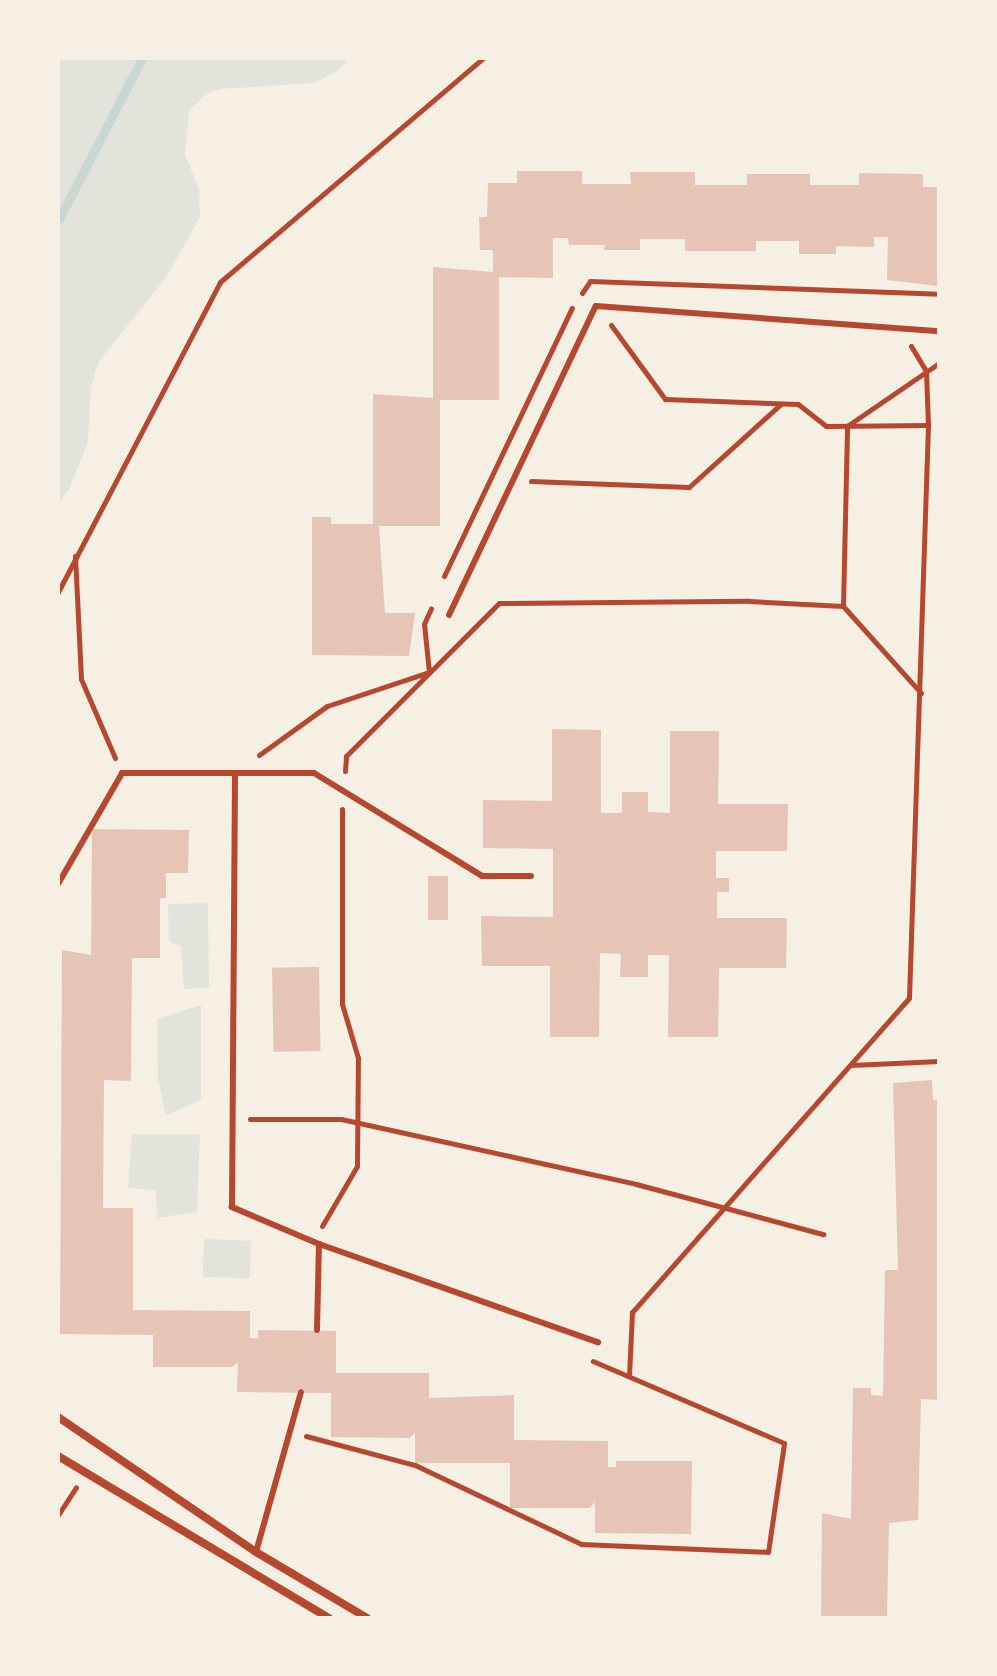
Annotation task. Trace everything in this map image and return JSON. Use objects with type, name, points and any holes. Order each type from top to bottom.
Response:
[{"type":"street","points":[[58,1417],[256,1552],[367,1618]]},
{"type":"street","points":[[58,1456],[329,1618]]},
{"type":"lane","points":[[449,615],[596,306],[939,331]]},
{"type":"lane","points":[[58,884],[122,773],[314,773],[482,876],[531,876]]},
{"type":"lane","points":[[235,773],[232,1207],[319,1244],[598,1342]]},
{"type":"lane","points":[[317,1330],[319,1244]]},
{"type":"lane","points":[[256,1552],[301,1392]]},
{"type":"path","points":[[58,592],[75,551],[220,282],[483,58]]},
{"type":"path","points":[[590,281],[939,294]]},
{"type":"path","points":[[590,281],[596,306],[665,399],[798,404],[826,426],[928,425]]},
{"type":"path","points":[[440,586],[568,313],[590,281]]},
{"type":"path","points":[[629,1376],[632,1312],[909,998],[922,694],[928,425],[926,371],[900,328]]},
{"type":"path","points":[[847,426],[939,363]]},
{"type":"path","points":[[492,470],[513,480],[689,487],[782,403]]},
{"type":"path","points":[[847,426],[843,606],[922,694]]},
{"type":"path","points":[[75,551],[81,679],[122,773]]},
{"type":"path","points":[[429,672],[424,624],[434,599]]},
{"type":"path","points":[[319,1244],[323,1215],[357,1166],[358,1058],[342,1004],[343,791],[346,756],[499,603],[749,601],[843,606]]},
{"type":"path","points":[[235,773],[327,706],[429,672]]},
{"type":"path","points":[[850,1065],[939,1061]]},
{"type":"path","points":[[233,1121],[341,1119],[724,1207],[823,1234]]},
{"type":"path","points":[[58,1515],[86,1473]]},
{"type":"shaded area","points":[[58,58],[349,58],[339,70],[314,83],[220,89],[207,93],[189,111],[185,154],[199,189],[200,217],[167,276],[99,361],[91,386],[88,442],[68,491],[58,502]]},
{"type":"shaded area","points":[[208,903],[209,988],[184,989],[181,946],[169,942],[168,904]]},
{"type":"shaded area","points":[[201,1005],[201,1100],[166,1115],[158,1080],[157,1019]]},
{"type":"shaded area","points":[[132,1134],[200,1134],[197,1212],[157,1218],[156,1191],[128,1187]]},
{"type":"shaded area","points":[[204,1239],[251,1241],[250,1279],[203,1277]]},
{"type":"building","points":[[517,171],[582,171],[582,184],[631,184],[630,172],[695,172],[695,185],[747,185],[747,174],[810,174],[810,185],[859,185],[859,173],[923,174],[923,187],[939,187],[939,286],[887,280],[888,237],[874,237],[874,247],[836,246],[836,254],[799,254],[799,241],[756,241],[756,251],[685,251],[685,239],[640,239],[640,250],[604,250],[605,245],[569,245],[568,238],[553,238],[553,278],[499,277],[499,400],[440,400],[440,526],[379,526],[385,613],[415,613],[409,656],[312,655],[312,517],[331,517],[331,524],[373,524],[373,394],[433,398],[433,267],[493,272],[493,250],[480,250],[479,217],[487,217],[488,183],[517,183]]},
{"type":"building","points":[[552,729],[601,730],[601,813],[622,813],[622,792],[648,792],[648,812],[670,813],[670,731],[719,731],[718,804],[788,804],[787,851],[716,851],[716,878],[729,878],[729,892],[717,892],[717,918],[787,918],[786,968],[719,968],[718,1037],[668,1037],[669,955],[648,955],[648,977],[620,977],[621,954],[600,953],[599,1037],[550,1037],[550,966],[482,966],[481,916],[553,917],[553,849],[483,848],[483,800],[552,801]]},
{"type":"building","points":[[92,829],[189,830],[188,873],[166,873],[166,898],[160,898],[160,958],[132,958],[131,1081],[104,1080],[103,1208],[133,1208],[133,1310],[250,1311],[250,1338],[258,1338],[258,1330],[336,1331],[336,1373],[429,1373],[429,1398],[514,1395],[514,1440],[608,1441],[608,1467],[616,1467],[616,1461],[692,1461],[691,1534],[595,1533],[595,1502],[590,1508],[510,1508],[510,1463],[415,1463],[415,1433],[410,1438],[331,1437],[331,1393],[237,1392],[238,1362],[232,1367],[153,1367],[153,1335],[60,1334],[62,950],[91,955]]},
{"type":"building","points":[[428,876],[448,876],[448,920],[428,920]]},
{"type":"building","points":[[319,967],[320,1051],[273,1052],[272,968]]},
{"type":"building","points":[[932,1080],[933,1100],[939,1100],[939,1400],[921,1399],[918,1520],[889,1523],[887,1618],[821,1618],[822,1513],[851,1519],[853,1388],[871,1388],[871,1395],[883,1396],[885,1270],[898,1270],[893,1083]]},
{"type":"waterway","points":[[58,221],[142,58]]}]
